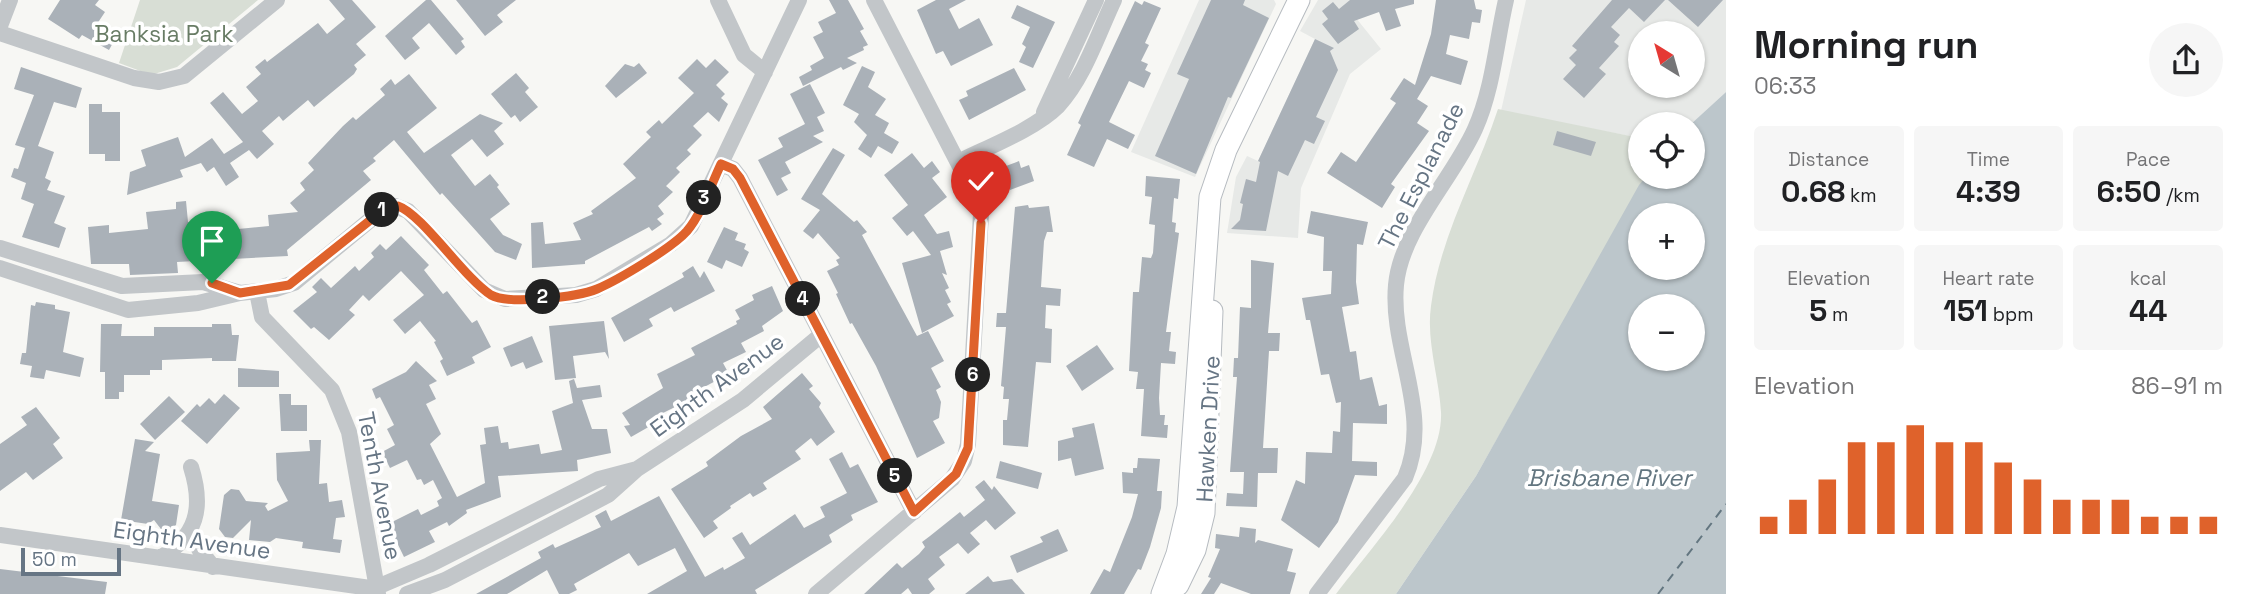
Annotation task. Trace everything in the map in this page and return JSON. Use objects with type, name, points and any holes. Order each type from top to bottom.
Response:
[{"type":"main road","name":"Hawken Drive","points":[[1162,594],[1177,554],[1188,507],[1209,202],[1217,172],[1297,2]]},
{"type":"main road","name":"Hawken Drive","points":[[1171,594],[1195,550],[1204,513],[1213,328],[1205,257]]},
{"type":"street","points":[[0,26],[10,0]]},
{"type":"street","points":[[0,33],[134,78],[159,82],[184,76],[277,0]]},
{"type":"street","points":[[718,0],[744,55],[765,72]]},
{"type":"street","points":[[0,268],[128,310],[198,303],[294,283],[383,210],[395,206],[408,211],[474,279],[496,297],[519,299],[592,291],[685,233],[799,0]]},
{"type":"street","points":[[816,594],[956,474],[968,448],[981,219],[958,162],[874,0]]},
{"type":"street","points":[[1039,120],[1096,0]]},
{"type":"street","points":[[958,162],[1039,120],[1058,106],[1069,90],[1114,0]]},
{"type":"street","name":"The Esplanade","points":[[1317,594],[1405,478],[1412,461],[1416,440],[1415,406],[1394,315],[1401,257],[1454,170],[1475,128],[1487,93],[1506,0]]},
{"type":"street","points":[[721,164],[733,169],[740,178],[914,512]]},
{"type":"street","points":[[0,248],[122,286],[203,282],[240,293]]},
{"type":"street","name":"Tenth Avenue","points":[[257,292],[262,317],[328,385],[342,409],[349,432],[377,590]]},
{"type":"street","name":"Eighth Avenue","points":[[407,594],[445,580],[603,498],[637,469],[734,407],[821,335]]},
{"type":"street","points":[[160,558],[181,545],[191,531],[197,493],[191,467]]},
{"type":"street","name":"Eighth Avenue","points":[[0,535],[377,590],[599,480],[637,469]]},
{"type":"street","points":[[191,531],[199,549],[214,567]]},
{"type":"shaded area","points":[[1199,0],[1274,0],[1276,4],[1195,177],[1131,152]]},
{"type":"shaded area","points":[[1318,0],[1350,0],[1356,18],[1381,49],[1350,74],[1301,188],[1298,238],[1227,233],[1236,177],[1247,156],[1258,161],[1315,39],[1300,31]]},
{"type":"shaded area","points":[[1526,0],[1726,0],[1726,92],[1704,112],[1628,112],[1628,136],[1501,111]]},
{"type":"green space","name":"Banksia Park","points":[[140,0],[258,0],[177,67],[151,75],[119,63]]},
{"type":"green space","points":[[1498,109],[1628,136],[1628,189],[1639,189],[1631,203],[1628,203],[1628,209],[1476,476],[1396,594],[1336,594],[1402,508],[1431,459],[1439,435],[1441,412],[1431,346],[1431,306],[1450,231]]},
{"type":"water","name":"Brisbane River","points":[[1726,92],[1726,594],[1396,594],[1476,476],[1628,205],[1628,280],[1705,280],[1705,203],[1629,203],[1637,189],[1705,189],[1704,112]]},
{"type":"building","points":[[60,0],[99,0],[95,5],[105,12],[95,27],[115,39],[109,50],[82,35],[79,39],[48,19]]},
{"type":"building","points":[[329,0],[352,0],[376,27],[356,44],[366,55],[354,65],[357,69],[354,74],[314,107],[308,100],[283,121],[279,116],[262,131],[274,144],[257,159],[249,150],[230,163],[239,177],[226,186],[214,167],[207,172],[201,163],[180,170],[183,177],[127,195],[130,172],[146,166],[141,150],[178,137],[185,157],[212,138],[224,154],[243,142],[210,103],[223,92],[242,114],[258,101],[246,87],[261,74],[255,67],[265,59],[267,62],[318,23],[327,34],[345,19]]},
{"type":"building","points":[[426,0],[431,0],[464,39],[461,41],[465,47],[456,55],[429,23],[412,38],[420,48],[405,60],[385,36]]},
{"type":"building","points":[[456,0],[516,0],[497,15],[503,22],[485,36]]},
{"type":"building","points":[[829,0],[848,0],[864,29],[860,31],[868,45],[863,47],[864,50],[847,58],[857,63],[843,70],[841,67],[803,86],[799,77],[812,70],[810,66],[824,58],[813,37],[823,32],[818,22],[836,13]]},
{"type":"building","points":[[936,0],[966,0],[949,9],[959,29],[979,18],[993,45],[951,66],[943,51],[936,54],[917,10]]},
{"type":"building","points":[[1211,0],[1245,0],[1243,5],[1269,18],[1231,98],[1228,97],[1196,174],[1155,156],[1189,79],[1177,74]]},
{"type":"building","points":[[1350,0],[1414,0],[1414,4],[1395,9],[1401,26],[1386,31],[1379,12],[1354,21],[1359,29],[1338,44],[1322,24],[1328,19],[1322,11],[1333,2],[1339,9]]},
{"type":"building","points":[[1436,0],[1474,0],[1476,9],[1482,10],[1480,23],[1472,22],[1469,39],[1450,35],[1446,54],[1468,61],[1461,85],[1431,76],[1417,99],[1428,106],[1417,123],[1429,131],[1391,184],[1395,187],[1382,208],[1327,173],[1341,152],[1356,162],[1396,103],[1390,99],[1404,78],[1415,85],[1431,34]]},
{"type":"building","points":[[1612,0],[1665,0],[1645,21],[1629,8],[1611,27],[1620,35],[1614,42],[1619,46],[1599,68],[1606,74],[1584,98],[1563,79],[1576,65],[1569,58],[1577,50],[1572,46]]},
{"type":"building","points":[[1668,0],[1723,0],[1704,21],[1691,21]]},
{"type":"building","points":[[1135,1],[1142,5],[1144,1],[1161,8],[1145,43],[1149,45],[1141,61],[1148,64],[1145,70],[1151,73],[1144,88],[1129,81],[1109,122],[1135,135],[1128,149],[1107,139],[1094,167],[1067,155],[1081,125],[1078,123]]},
{"type":"building","points":[[1017,5],[1055,22],[1033,68],[1019,62],[1026,47],[1022,44],[1030,27],[1011,18]]},
{"type":"building","points":[[1315,39],[1334,48],[1330,51],[1338,70],[1316,117],[1325,121],[1314,144],[1305,140],[1288,176],[1278,171],[1266,231],[1231,229],[1240,220],[1243,204],[1240,203],[1246,179],[1256,182],[1258,161]]},
{"type":"building","points":[[697,59],[706,68],[715,59],[729,72],[716,85],[725,94],[721,98],[728,104],[719,122],[708,112],[693,126],[702,135],[687,150],[691,154],[676,168],[680,172],[666,186],[673,192],[658,206],[664,214],[657,219],[662,224],[652,231],[649,227],[585,261],[585,264],[532,268],[531,223],[543,222],[545,244],[581,240],[573,223],[593,214],[591,211],[636,178],[623,164],[651,137],[646,132],[659,120],[662,124],[694,93],[678,78]]},
{"type":"building","points":[[639,63],[647,73],[616,98],[605,86],[625,64],[634,67]]},
{"type":"building","points":[[862,66],[875,72],[868,87],[886,99],[875,115],[889,123],[884,133],[899,142],[892,154],[878,146],[871,158],[858,149],[867,135],[854,122],[859,114],[843,105]]},
{"type":"building","points":[[21,67],[82,88],[76,108],[54,102],[38,146],[54,152],[45,178],[51,181],[47,190],[65,196],[54,223],[66,228],[59,248],[22,237],[34,204],[21,199],[26,183],[11,177],[14,168],[18,169],[25,148],[15,145],[34,95],[14,89]]},
{"type":"building","points":[[1014,68],[1026,90],[969,120],[959,100],[968,96],[966,91]]},
{"type":"building","points":[[516,73],[529,88],[525,92],[538,107],[520,122],[515,115],[511,118],[491,94]]},
{"type":"building","points":[[409,74],[437,108],[407,132],[424,153],[480,114],[503,123],[494,131],[504,144],[487,157],[472,139],[451,155],[475,186],[490,174],[499,185],[497,187],[510,204],[490,219],[503,235],[522,244],[516,260],[495,252],[442,193],[440,195],[394,140],[373,158],[376,161],[363,171],[371,180],[287,250],[288,256],[177,262],[178,273],[130,275],[129,264],[91,264],[88,227],[109,225],[109,233],[148,229],[146,212],[176,209],[176,202],[186,201],[188,222],[208,220],[209,227],[218,226],[218,231],[269,226],[268,215],[298,212],[290,203],[305,190],[300,183],[314,170],[308,163],[353,117],[356,120],[385,95],[380,89],[391,79],[395,85]]},
{"type":"building","points":[[810,84],[825,113],[817,117],[824,131],[813,136],[823,142],[785,162],[791,173],[781,178],[788,190],[777,196],[758,160],[783,147],[778,138],[805,124],[790,94]]},
{"type":"building","points":[[89,104],[102,104],[102,112],[120,112],[120,161],[105,161],[105,154],[89,154]]},
{"type":"building","points":[[1557,131],[1596,142],[1591,156],[1553,145]]},
{"type":"building","points":[[833,148],[845,155],[822,194],[854,222],[857,220],[867,232],[862,235],[917,336],[928,331],[944,361],[931,368],[941,387],[936,390],[941,402],[939,418],[933,421],[945,443],[917,458],[876,366],[852,323],[850,324],[827,271],[839,265],[836,260],[840,258],[818,233],[813,239],[803,231],[820,210],[801,199]]},
{"type":"building","points":[[912,153],[924,168],[932,161],[940,172],[932,178],[947,197],[924,215],[937,234],[949,231],[953,247],[940,251],[947,275],[942,273],[949,288],[945,290],[951,302],[947,304],[954,316],[922,333],[902,263],[931,255],[913,231],[907,236],[892,218],[908,205],[884,175]]},
{"type":"building","points":[[1019,161],[1021,168],[1029,165],[1034,181],[1010,190],[1004,175],[1008,173],[1006,166]]},
{"type":"building","points":[[1146,176],[1180,179],[1178,199],[1174,198],[1172,222],[1176,223],[1175,232],[1179,233],[1166,332],[1171,332],[1169,351],[1176,352],[1175,364],[1161,363],[1159,398],[1160,415],[1165,415],[1164,425],[1168,425],[1167,438],[1141,436],[1144,389],[1136,389],[1138,372],[1129,371],[1133,292],[1139,292],[1142,257],[1151,258],[1153,253],[1155,225],[1149,224],[1152,197],[1145,196]]},
{"type":"building","points":[[1028,205],[1029,208],[1049,206],[1053,232],[1047,232],[1044,241],[1041,287],[1061,289],[1060,306],[1046,305],[1045,328],[1052,329],[1051,363],[1036,362],[1028,447],[1003,445],[1003,420],[1007,420],[1009,399],[1003,399],[1004,387],[1001,386],[1006,327],[996,327],[997,313],[1006,313],[1015,207]]},
{"type":"building","points":[[1311,211],[1368,222],[1363,245],[1357,244],[1356,282],[1359,304],[1342,307],[1350,352],[1356,351],[1360,380],[1372,377],[1379,406],[1387,404],[1387,424],[1353,423],[1352,461],[1377,462],[1377,476],[1355,475],[1338,522],[1319,548],[1281,520],[1296,480],[1305,484],[1306,452],[1332,453],[1333,431],[1340,432],[1341,402],[1336,403],[1329,374],[1321,375],[1310,320],[1306,320],[1302,298],[1331,294],[1332,271],[1323,271],[1324,237],[1307,233]]},
{"type":"building","points":[[724,227],[738,233],[735,240],[746,244],[744,249],[749,252],[742,267],[726,260],[722,269],[707,262]]},
{"type":"building","points":[[401,236],[429,265],[424,270],[443,294],[447,291],[472,323],[477,320],[491,347],[472,357],[475,363],[447,376],[440,361],[443,359],[434,342],[436,341],[420,321],[405,334],[393,320],[424,295],[401,271],[369,301],[363,295],[349,310],[355,315],[329,340],[314,327],[311,329],[293,311],[317,292],[312,287],[321,278],[331,288],[355,266],[359,271],[374,257],[371,253],[380,244],[386,250]]},
{"type":"building","points":[[1251,260],[1274,263],[1268,333],[1280,333],[1279,351],[1269,351],[1263,448],[1278,448],[1277,473],[1258,473],[1257,507],[1226,506],[1227,493],[1243,494],[1244,472],[1230,472],[1237,377],[1233,377],[1234,358],[1238,358],[1240,307],[1251,308]]},
{"type":"building","points":[[693,266],[700,278],[704,271],[715,291],[674,312],[671,307],[649,319],[653,326],[624,342],[611,318],[684,277],[682,273]]},
{"type":"building","points":[[772,286],[783,311],[762,326],[764,331],[741,343],[746,352],[723,363],[729,374],[687,396],[689,400],[663,413],[666,417],[631,437],[624,426],[630,425],[622,413],[663,388],[657,374],[695,355],[691,348],[737,324],[736,321],[740,319],[735,310],[754,300],[752,295]]},
{"type":"building","points":[[36,302],[55,305],[55,309],[70,312],[63,352],[84,358],[80,377],[46,370],[44,379],[30,377],[32,366],[20,364],[22,353],[26,353],[31,305],[35,306]]},
{"type":"building","points":[[604,321],[609,359],[605,352],[573,356],[576,378],[555,380],[549,326]]},
{"type":"building","points":[[101,324],[122,324],[121,336],[154,336],[154,327],[212,327],[212,324],[231,324],[232,335],[239,335],[236,361],[212,361],[212,358],[162,360],[162,370],[150,370],[150,375],[124,375],[124,392],[119,392],[119,399],[105,399],[105,372],[100,372]]},
{"type":"building","points":[[532,336],[543,362],[526,369],[523,362],[511,367],[503,348]]},
{"type":"building","points":[[1097,345],[1114,369],[1082,391],[1066,366]]},
{"type":"building","points":[[416,361],[437,381],[429,385],[436,399],[426,404],[441,434],[430,444],[457,497],[485,483],[480,445],[486,444],[484,428],[498,426],[501,443],[508,442],[509,449],[539,444],[541,454],[562,450],[552,411],[573,403],[569,381],[574,379],[577,388],[600,385],[602,397],[582,400],[592,429],[607,429],[611,453],[577,460],[578,471],[498,476],[501,497],[466,510],[467,513],[449,526],[447,522],[429,531],[435,542],[404,557],[388,524],[418,509],[421,515],[439,506],[437,501],[442,498],[433,480],[424,485],[421,479],[417,480],[407,460],[390,468],[382,452],[395,445],[387,429],[394,425],[380,397],[376,399],[372,389],[406,372]]},
{"type":"building","points":[[238,368],[279,371],[279,387],[238,387]]},
{"type":"building","points":[[802,373],[813,386],[809,389],[821,403],[819,407],[835,432],[817,446],[811,438],[795,451],[801,459],[763,483],[767,489],[753,497],[750,493],[730,506],[731,508],[713,521],[718,528],[704,538],[671,489],[708,466],[706,462],[741,436],[772,419],[763,407]]},
{"type":"building","points":[[224,394],[240,408],[207,444],[181,421],[197,404],[200,407],[209,398],[215,404]]},
{"type":"building","points":[[279,394],[291,394],[291,405],[307,405],[307,431],[281,431]]},
{"type":"building","points":[[169,396],[185,412],[155,440],[140,424]]},
{"type":"building","points":[[36,407],[60,438],[53,444],[63,458],[33,480],[26,472],[0,491],[0,444],[27,425],[21,417]]},
{"type":"building","points":[[1094,423],[1104,469],[1075,476],[1071,458],[1058,461],[1058,441],[1074,437],[1072,428]]},
{"type":"building","points":[[135,439],[154,442],[145,451],[160,454],[152,501],[179,505],[176,525],[164,533],[154,520],[148,524],[121,520]]},
{"type":"building","points":[[309,440],[321,440],[319,484],[327,483],[329,502],[342,500],[345,517],[336,518],[333,539],[342,540],[340,553],[302,548],[303,542],[276,538],[270,542],[249,540],[251,520],[233,538],[225,537],[219,529],[224,495],[231,489],[239,490],[246,501],[268,503],[265,506],[268,511],[288,501],[277,480],[276,453],[310,451]]},
{"type":"building","points":[[842,452],[850,468],[858,464],[878,502],[851,515],[853,520],[829,535],[832,542],[755,590],[757,594],[647,594],[687,571],[675,548],[638,566],[629,553],[574,584],[577,590],[569,594],[559,594],[547,570],[507,594],[476,594],[541,558],[538,552],[553,544],[555,548],[601,527],[595,516],[606,510],[611,521],[659,496],[705,577],[723,567],[724,570],[745,558],[732,538],[742,532],[750,545],[795,514],[804,528],[825,517],[820,507],[847,493],[829,459]]},
{"type":"building","points":[[1138,458],[1160,459],[1157,491],[1162,491],[1161,508],[1150,547],[1141,570],[1138,569],[1124,594],[1090,594],[1104,569],[1110,572],[1132,517],[1138,494],[1123,493],[1122,472],[1133,473],[1133,468],[1137,468]]},
{"type":"building","points":[[1000,461],[1042,473],[1038,489],[996,478]]},
{"type":"building","points":[[984,480],[992,490],[994,486],[1016,513],[995,530],[986,520],[970,533],[980,544],[968,554],[958,543],[939,557],[945,565],[928,579],[935,589],[929,594],[912,594],[908,588],[901,594],[864,594],[897,563],[902,568],[919,554],[925,547],[922,542],[960,512],[964,517],[985,500],[975,487]]},
{"type":"building","points":[[1240,527],[1256,529],[1255,543],[1258,540],[1293,549],[1287,571],[1296,573],[1290,594],[1251,594],[1221,583],[1214,594],[1201,594],[1211,578],[1208,577],[1220,549],[1215,548],[1216,534],[1239,537]]},
{"type":"building","points":[[1058,529],[1068,551],[1017,573],[1010,556],[1043,542],[1040,537]]},
{"type":"building","points":[[0,569],[107,582],[105,594],[0,594]]},
{"type":"building","points":[[988,576],[993,582],[1012,579],[1025,594],[965,594]]},
{"type":"ferry route","points":[[1658,594],[1726,504]]},
{"type":"route","points":[[212,283],[240,293],[276,289],[294,283],[383,210],[398,206],[412,215],[484,290],[496,297],[519,299],[582,294],[607,285],[685,233],[721,164],[728,166],[740,178],[914,512],[956,474],[968,448],[981,223]]}]
